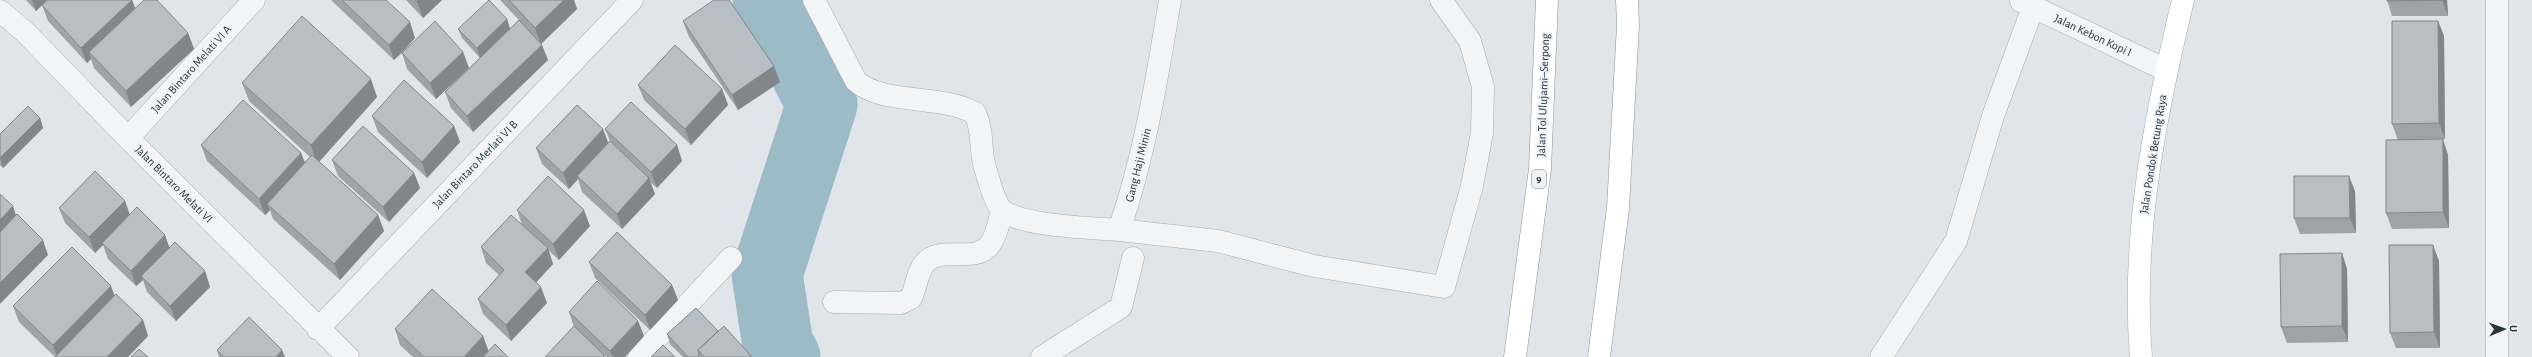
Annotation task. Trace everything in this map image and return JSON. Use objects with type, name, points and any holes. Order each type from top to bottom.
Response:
[{"type":"main road","name":"Jalan Tol Ulujami–Serpong","points":[[1515,357],[1540,169],[1547,0]]},
{"type":"main road","points":[[1599,357],[1618,208],[1628,25],[1627,0]]},
{"type":"main road","name":"Jalan Pondok Betung Raya","points":[[2141,357],[2137,309],[2145,188],[2166,70],[2183,0]]},
{"type":"street","name":"Jalan Bintaro Melati VI A","points":[[128,138],[254,0]]},
{"type":"street","name":"Jalan Bintaro Merlati VI B","points":[[318,329],[632,0]]},
{"type":"street","points":[[814,0],[856,80],[863,87],[875,92],[948,103],[975,113],[982,129],[984,163],[997,202],[1002,211],[1012,216],[1050,225],[1119,230],[1218,241],[1314,266],[1444,288],[1473,178],[1482,133],[1483,87],[1470,41],[1441,0]]},
{"type":"street","name":"Gang Haji Minin","points":[[1119,230],[1134,187],[1152,110],[1170,0]]},
{"type":"street","points":[[2497,0],[2497,357]]},
{"type":"street","points":[[1881,357],[1956,241],[2026,3]]},
{"type":"street","name":"Jalan Kebon Kopi I","points":[[2026,3],[2166,70]]},
{"type":"street","name":"Jalan Bintaro Melati VI","points":[[0,11],[25,32],[128,138],[318,329],[348,357]]},
{"type":"street","points":[[834,302],[901,303],[911,298],[924,264],[934,257],[975,254],[985,249],[992,242],[1002,211]]},
{"type":"street","points":[[639,357],[731,258]]},
{"type":"street","points":[[1042,357],[1121,307],[1133,258]]},
{"type":"building","points":[[48,0],[132,0],[81,48],[42,5]]},
{"type":"building","points":[[144,0],[157,0],[188,33],[126,91],[89,52]]},
{"type":"building","points":[[342,0],[386,0],[410,22],[389,45]]},
{"type":"building","points":[[489,0],[507,19],[477,48],[458,29]]},
{"type":"building","points":[[509,0],[564,0],[535,28]]},
{"type":"building","points":[[714,0],[729,0],[774,66],[732,95],[683,21]]},
{"type":"building","points":[[2387,0],[2442,0],[2387,1]]},
{"type":"building","points":[[302,16],[371,79],[311,145],[242,83]]},
{"type":"building","points":[[519,20],[542,45],[467,116],[445,92]]},
{"type":"building","points":[[435,21],[463,52],[430,83],[402,53]]},
{"type":"building","points":[[2392,21],[2438,21],[2439,123],[2392,124]]},
{"type":"building","points":[[675,45],[722,89],[685,129],[638,85]]},
{"type":"building","points":[[404,80],[454,126],[422,162],[372,116]]},
{"type":"building","points":[[243,100],[301,153],[259,199],[201,145]]},
{"type":"building","points":[[631,102],[677,145],[651,172],[605,129]]},
{"type":"building","points":[[577,105],[603,129],[563,173],[536,148]]},
{"type":"building","points":[[28,106],[40,118],[0,158],[0,134]]},
{"type":"building","points":[[363,126],[414,173],[383,207],[332,160]]},
{"type":"building","points":[[2443,139],[2443,212],[2386,213],[2386,140]]},
{"type":"building","points":[[610,141],[649,178],[617,214],[577,176]]},
{"type":"building","points":[[312,155],[378,215],[334,264],[267,204]]},
{"type":"building","points":[[95,171],[125,201],[89,237],[59,208]]},
{"type":"building","points":[[548,176],[584,210],[553,244],[517,210]]},
{"type":"building","points":[[2294,176],[2349,176],[2350,218],[2294,218]]},
{"type":"building","points":[[0,194],[13,206],[0,220]]},
{"type":"building","points":[[137,207],[165,235],[131,271],[102,243]]},
{"type":"building","points":[[17,214],[43,240],[0,283],[0,232]]},
{"type":"building","points":[[511,215],[548,248],[525,272],[541,287],[506,325],[478,299],[504,270],[481,247]]},
{"type":"building","points":[[617,232],[672,285],[645,315],[589,262]]},
{"type":"building","points":[[175,242],[205,271],[170,306],[141,276]]},
{"type":"building","points":[[2389,245],[2433,245],[2434,332],[2390,333]]},
{"type":"building","points":[[72,247],[111,286],[53,345],[13,306]]},
{"type":"building","points":[[2342,253],[2342,326],[2281,327],[2280,254]]},
{"type":"building","points":[[597,281],[638,321],[610,351],[569,312]]},
{"type":"building","points":[[432,289],[483,336],[464,357],[424,357],[395,329]]},
{"type":"building","points":[[116,294],[143,320],[107,357],[55,357]]},
{"type":"building","points":[[696,308],[718,331],[698,350],[699,355],[697,357],[688,357],[667,334]]},
{"type":"building","points":[[249,317],[282,350],[276,357],[224,357],[217,350]]},
{"type":"building","points":[[574,326],[604,355],[603,357],[545,357]]},
{"type":"building","points":[[724,326],[752,357],[704,357],[698,350]]},
{"type":"building","points":[[495,344],[508,357],[483,357]]},
{"type":"building","points":[[663,345],[675,357],[651,357]]},
{"type":"building","points":[[139,349],[148,357],[131,357]]},
{"type":"waterway","points":[[768,0],[822,104],[767,274],[778,346],[785,357]]}]
